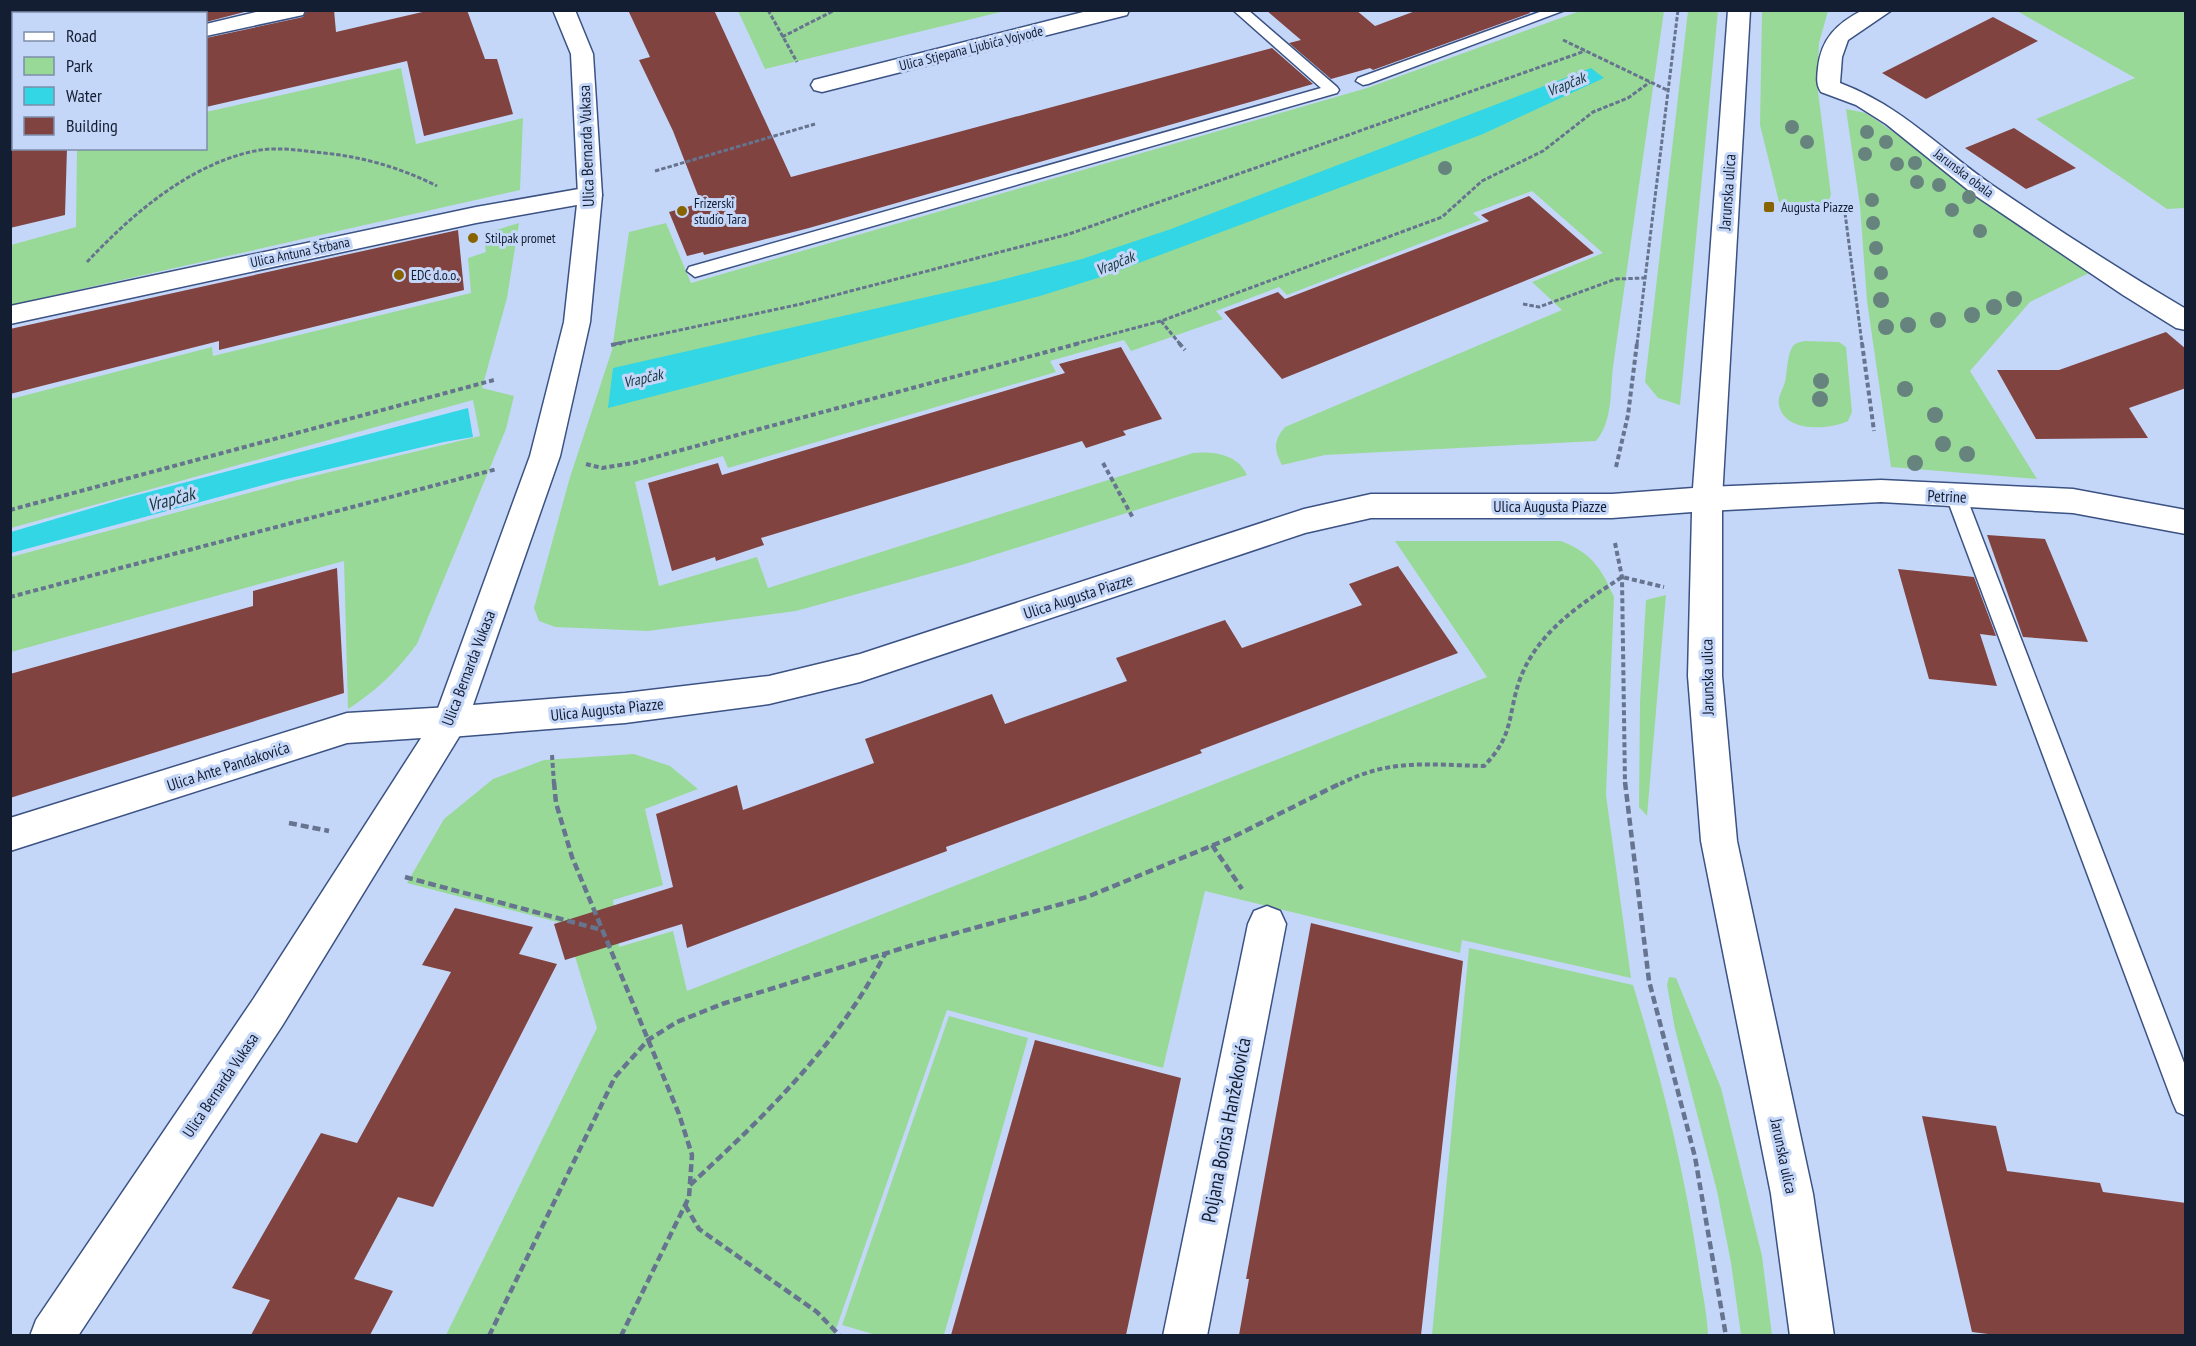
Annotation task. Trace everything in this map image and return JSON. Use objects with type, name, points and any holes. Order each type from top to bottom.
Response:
[{"type":"street","points":[[207,30],[295,10]]},
{"type":"street","name":"Ulica Bernarda Vukasa","points":[[52,1335],[268,1012],[450,722],[545,456],[577,322],[590,195],[582,54],[564,10]]},
{"type":"street","name":"Ulica Stjepana Ljubića Vojvode","points":[[822,85],[1119,10]]},
{"type":"street","name":"Jarunska ulica","points":[[1738,10],[1707,500],[1705,676],[1710,758],[1719,841],[1744,972],[1792,1194],[1812,1335]]},
{"type":"street","name":"Jarunska obala","points":[[1882,10],[1858,21],[1834,40],[1828,58],[1828,87],[1864,100],[1894,119],[1982,189],[2132,289],[2186,321]]},
{"type":"street","name":"Ulica Antuna Štrbana","points":[[10,315],[476,215],[590,195]]},
{"type":"street","name":"Petrine","points":[[1707,500],[1778,494],[1881,491],[2073,501],[2186,522]]},
{"type":"street","name":"Ulica Augusta Piazze","points":[[450,722],[625,708],[769,690],[860,668],[1304,521],[1371,506],[1612,506],[1707,500]]},
{"type":"street","name":"Ulica Ante Pandakovića","points":[[10,834],[347,728],[450,722]]},
{"type":"street","name":"Poljana Borisa Hanžekovića","points":[[1185,1335],[1256,909]]},
{"type":"lane","points":[[695,271],[1332,90],[1239,10]]},
{"type":"lane","points":[[1363,81],[1559,10]]},
{"type":"lane","points":[[1956,496],[2186,1103]]},
{"type":"path","points":[[768,10],[798,63]]},
{"type":"path","points":[[782,37],[835,10]]},
{"type":"path","points":[[1615,472],[1628,416],[1678,10]]},
{"type":"path","points":[[1526,22],[1667,90]]},
{"type":"path","points":[[600,347],[801,304],[1069,234],[1585,51]]},
{"type":"path","points":[[579,457],[586,464],[602,468],[633,463],[1161,321],[1442,217],[1482,181],[1543,151],[1593,112],[1628,98],[1650,82]]},
{"type":"path","points":[[655,171],[815,124]]},
{"type":"path","points":[[50,306],[94,254],[129,221],[172,190],[209,168],[240,155],[261,150],[365,158],[407,170],[451,194],[476,215]]},
{"type":"path","points":[[1845,213],[1874,431]]},
{"type":"path","points":[[1523,304],[1539,307],[1616,279],[1644,278]]},
{"type":"path","points":[[1161,321],[1185,351]]},
{"type":"path","points":[[10,510],[494,380]]},
{"type":"path","points":[[1103,463],[1133,518]]},
{"type":"path","points":[[10,597],[502,468]]},
{"type":"path","points":[[1613,531],[1622,577],[1625,800],[1649,981],[1695,1156],[1726,1335]]},
{"type":"path","points":[[489,1335],[615,1077],[648,1040],[677,1022],[722,1004],[885,954],[1087,897],[1212,846],[1359,775],[1398,764],[1484,766],[1500,752],[1510,731],[1514,698],[1525,666],[1544,639],[1569,613],[1622,577]]},
{"type":"path","points":[[551,749],[556,803],[572,857],[679,1114],[692,1155],[690,1185],[685,1205],[621,1335]]},
{"type":"path","points":[[289,823],[340,833]]},
{"type":"path","points":[[1212,846],[1256,909]]},
{"type":"path","points":[[401,876],[602,930]]},
{"type":"path","points":[[690,1185],[742,1137],[815,1057],[862,999],[885,954]]},
{"type":"path","points":[[685,1205],[699,1228],[817,1312],[840,1335]]},
{"type":"green space","points":[[11,11],[137,12],[12,12],[11,44]]},
{"type":"green space","points":[[738,11],[1005,11],[765,69]]},
{"type":"green space","points":[[1580,11],[1664,11],[1613,367],[1610,406],[1605,425],[1596,441],[1325,455],[1282,465],[1277,455],[1278,437],[1285,427],[1562,310],[1532,282],[1603,253],[1532,191],[1473,213],[1481,220],[1287,295],[1279,287],[1216,311],[1223,319],[1131,351],[1124,340],[1050,361],[1056,372],[728,468],[723,456],[635,482],[659,586],[757,557],[768,588],[1193,453],[1224,455],[1238,462],[1247,475],[965,564],[796,611],[648,631],[555,627],[539,621],[534,608],[570,477],[612,350],[629,232],[666,223],[691,283],[1367,88]]},
{"type":"green space","points":[[1688,11],[1718,11],[1680,405],[1658,398],[1645,382]]},
{"type":"green space","points":[[1762,11],[1828,11],[1819,43],[1817,83],[1831,195],[1825,209],[1779,202],[1760,125]]},
{"type":"green space","points":[[2017,11],[2185,11],[2185,208],[2167,209],[2036,119],[2135,78]]},
{"type":"green space","points":[[401,68],[416,144],[523,118],[520,190],[11,305],[11,245],[76,227],[77,150],[207,150],[207,112]]},
{"type":"green space","points":[[1846,109],[1866,113],[2093,271],[2030,302],[1970,371],[2037,479],[1891,467],[1867,301],[1860,206]]},
{"type":"green space","points":[[519,223],[507,298],[482,388],[514,396],[506,429],[417,644],[394,672],[377,688],[348,709],[344,561],[11,652],[11,557],[297,480],[480,436],[473,400],[11,528],[11,399],[212,347],[213,356],[471,293],[468,258],[486,252],[483,234]]},
{"type":"green space","points":[[1799,342],[1839,342],[1846,347],[1852,412],[1848,421],[1830,426],[1809,427],[1789,421],[1783,414],[1779,399],[1785,382],[1791,349]]},
{"type":"green space","points":[[1395,541],[1561,541],[1588,556],[1604,577],[1614,597],[1606,795],[1631,978],[1462,940],[1460,953],[1205,891],[1163,1068],[947,1010],[834,1335],[446,1335],[597,1028],[565,924],[407,883],[444,819],[493,779],[544,760],[634,754],[670,766],[698,789],[645,809],[663,885],[613,900],[619,947],[673,931],[687,991],[1487,677]]},
{"type":"green space","points":[[1666,595],[1647,816],[1639,807],[1640,701],[1646,600]]},
{"type":"green space","points":[[1469,948],[1633,985],[1679,1157],[1708,1335],[1432,1335]]},
{"type":"green space","points":[[1669,977],[1676,978],[1721,1088],[1762,1256],[1772,1335],[1741,1335],[1731,1263],[1717,1191],[1675,1029],[1667,985]]},
{"type":"green space","points":[[949,1016],[1028,1038],[944,1335],[876,1335],[842,1325]]},
{"type":"water","name":"Vrapčak","points":[[1591,68],[1604,78],[1483,134],[1104,276],[1040,296],[608,408],[613,368],[993,282],[1082,259],[1171,229]]},
{"type":"water","name":"Vrapčak","points":[[468,408],[473,437],[282,480],[11,553],[11,532],[126,498]]},
{"type":"building","points":[[206,10],[252,10],[207,22]]},
{"type":"building","points":[[307,10],[334,10],[336,32],[431,10],[467,10],[485,59],[497,59],[513,114],[424,136],[407,61],[207,107],[207,38],[303,17]]},
{"type":"building","points":[[628,10],[714,10],[791,177],[1272,48],[1313,84],[809,228],[704,255],[703,252],[687,256],[669,212],[701,203],[673,131],[639,60],[650,57]]},
{"type":"building","points":[[1266,10],[1356,10],[1375,26],[1418,10],[1529,10],[1530,13],[1373,70],[1370,68],[1331,79],[1289,43],[1301,40]]},
{"type":"building","points":[[1993,17],[2038,41],[1926,99],[1882,73]]},
{"type":"building","points":[[2014,128],[2076,168],[2026,189],[1965,148]]},
{"type":"building","points":[[10,148],[12,150],[67,150],[65,215],[10,228]]},
{"type":"building","points":[[1529,196],[1594,253],[1282,379],[1224,312],[1278,292],[1285,299],[1489,221],[1481,215]]},
{"type":"building","points":[[458,230],[464,290],[219,350],[219,341],[10,394],[10,329]]},
{"type":"building","points":[[2166,332],[2186,349],[2186,388],[2129,408],[2148,438],[2036,439],[1997,370],[2059,370]]},
{"type":"building","points":[[1121,347],[1162,419],[1123,431],[1126,435],[1086,448],[1082,441],[761,538],[764,545],[716,561],[715,557],[672,571],[648,483],[718,463],[722,475],[1065,373],[1059,364]]},
{"type":"building","points":[[1987,535],[2045,539],[2088,642],[2023,637]]},
{"type":"building","points":[[1398,566],[1458,653],[1200,750],[1202,753],[946,847],[947,851],[687,948],[682,924],[565,960],[554,924],[673,887],[656,814],[737,785],[743,810],[874,763],[865,739],[992,694],[1005,724],[1127,681],[1116,658],[1225,620],[1242,648],[1362,605],[1349,584]]},
{"type":"building","points":[[337,568],[344,693],[10,798],[10,674],[253,606],[253,591]]},
{"type":"building","points":[[1898,569],[1974,577],[1996,636],[1980,634],[1997,686],[1929,679]]},
{"type":"building","points":[[455,908],[533,927],[519,954],[557,964],[433,1207],[398,1197],[354,1279],[393,1291],[370,1335],[251,1335],[270,1300],[232,1288],[321,1133],[357,1143],[451,972],[422,965]]},
{"type":"building","points":[[1311,923],[1463,961],[1421,1335],[1239,1335],[1249,1279],[1246,1279]]},
{"type":"building","points":[[1035,1040],[1181,1078],[1126,1335],[951,1335]]},
{"type":"building","points":[[1922,1116],[1996,1126],[2007,1171],[2100,1183],[2103,1192],[2186,1203],[2186,1335],[1996,1335],[1972,1332]]},
{"type":"place","name":"Augusta Piazze","points":[[1769,207]]},
{"type":"place","name":"Frizerski studio Tara","points":[[682,211]]},
{"type":"place","name":"Stilpak promet","points":[[473,238]]},
{"type":"place","name":"EDC d.o.o.","points":[[399,275]]}]
